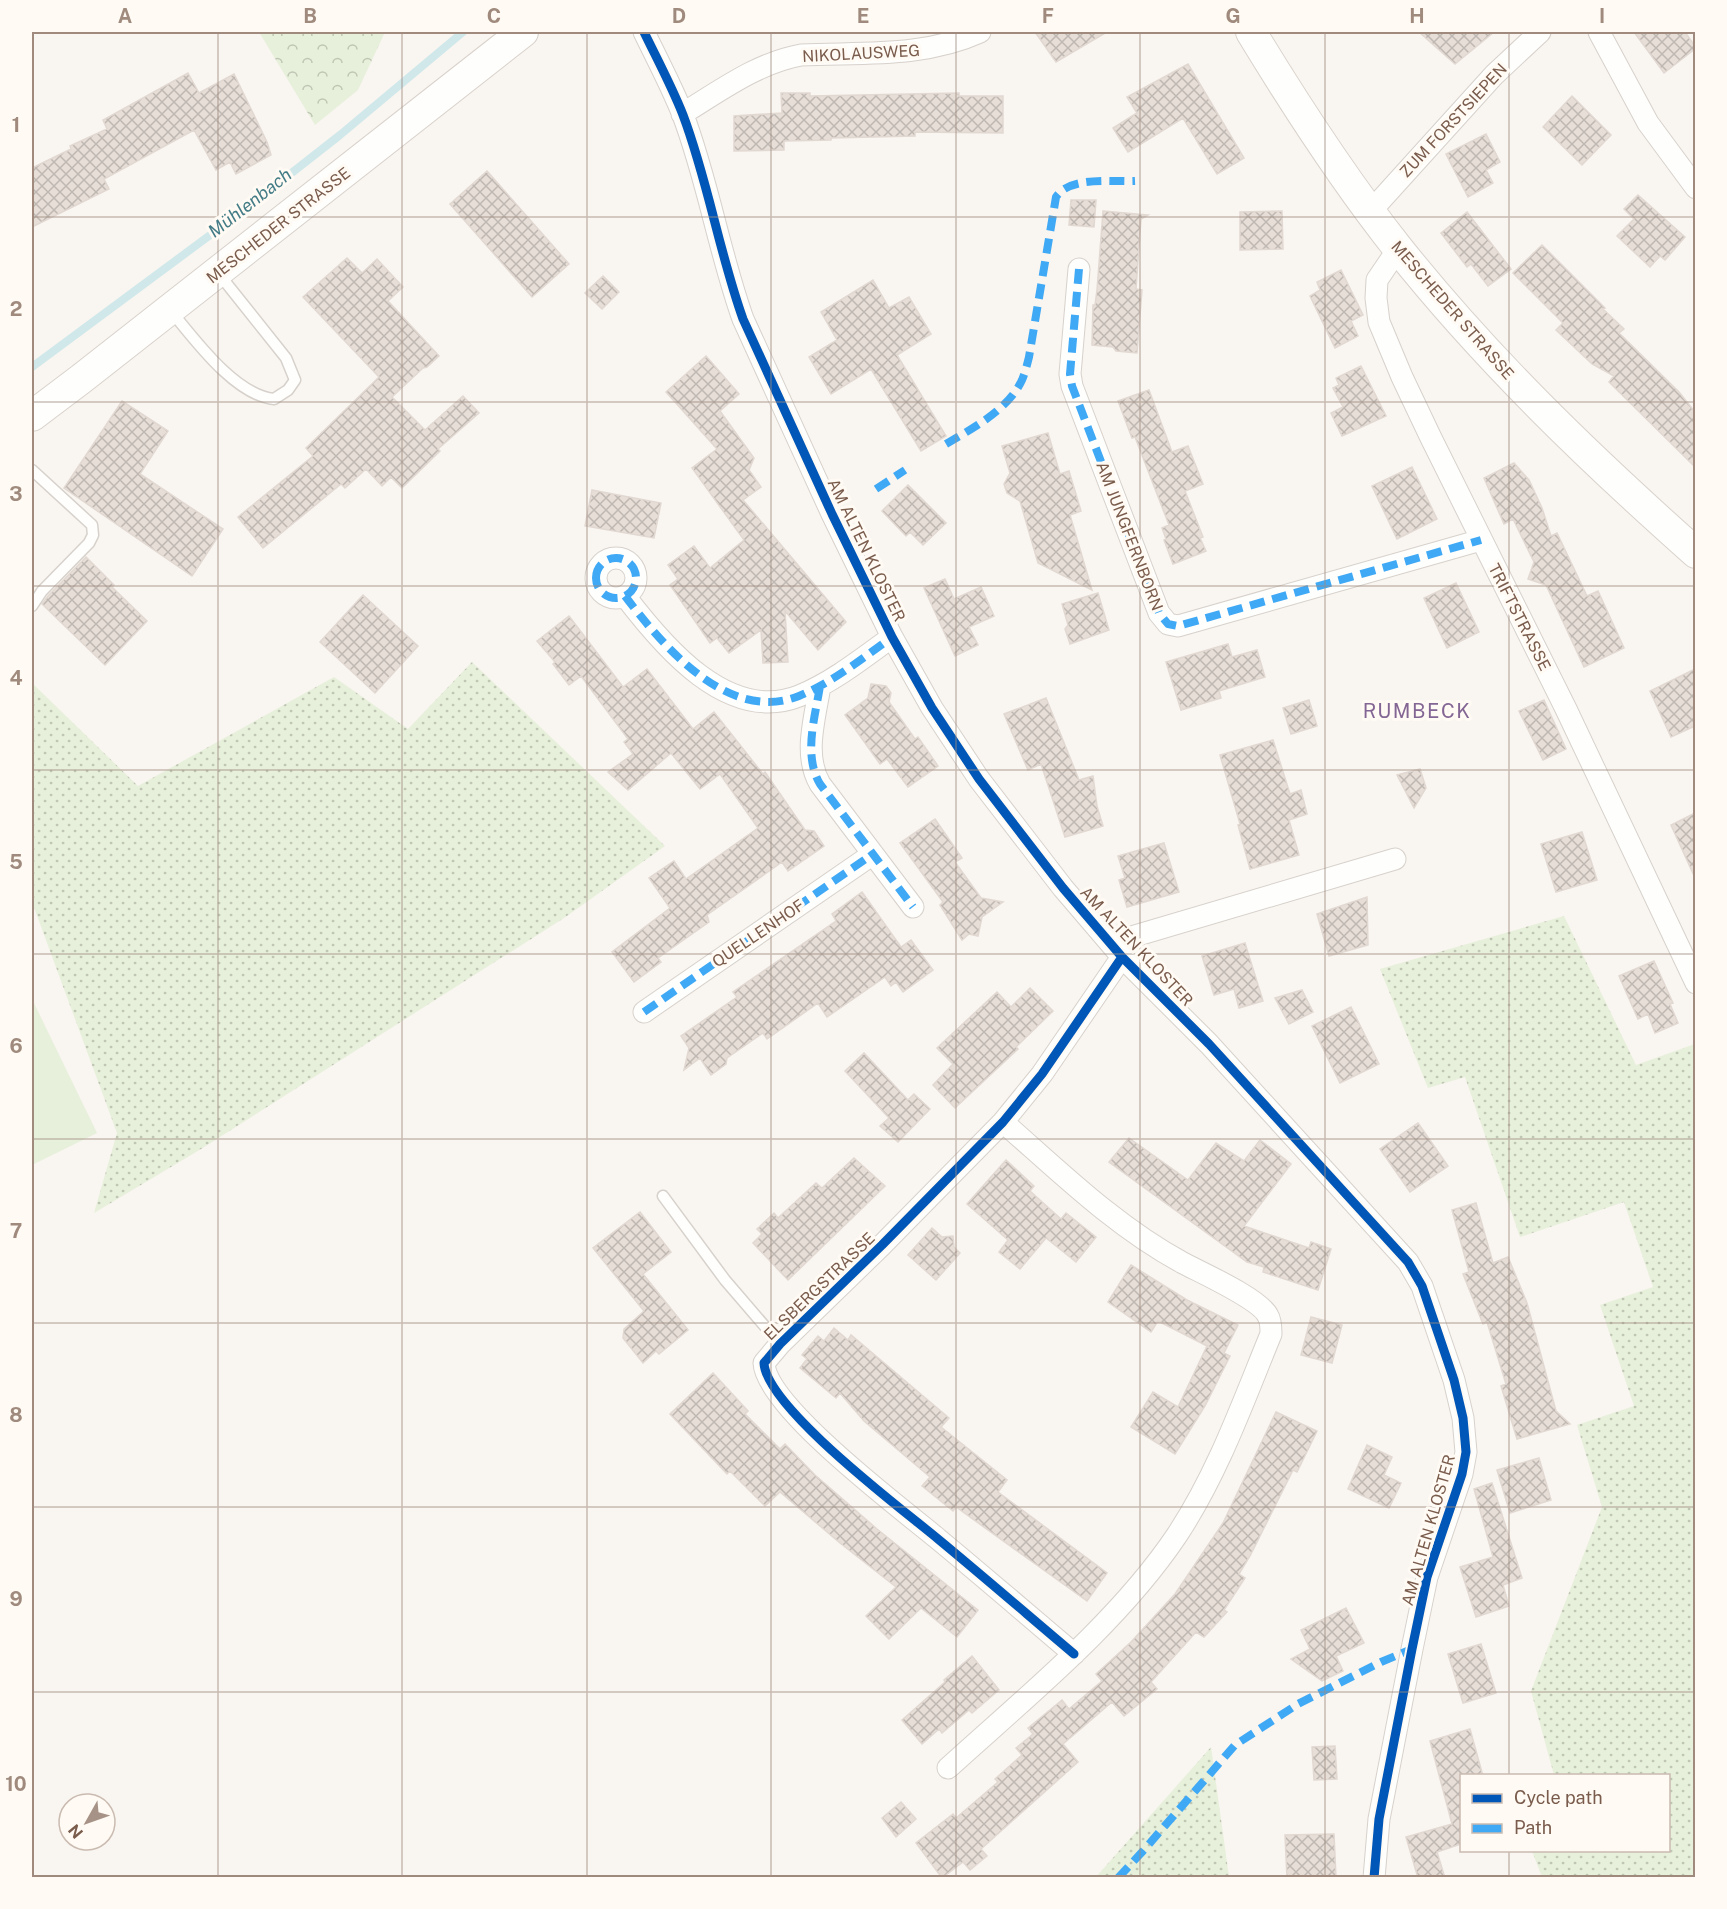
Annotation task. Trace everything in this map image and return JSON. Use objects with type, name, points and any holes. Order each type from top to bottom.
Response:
[{"type":"street","name":"MESCHEDER STRASSE","points":[[32,416],[523,32]]},
{"type":"street","name":"AM ALTEN KLOSTER","points":[[644,32],[682,114],[743,319],[832,514],[892,637],[932,708],[979,779],[1050,872],[1117,950],[1209,1044],[1408,1262],[1422,1286],[1460,1400],[1465,1444],[1464,1465],[1425,1587],[1379,1820],[1374,1878]]},
{"type":"street","name":"NIKOLAUSWEG","points":[[682,114],[757,69],[786,57],[918,51],[980,32]]},
{"type":"street","name":"MESCHEDER STRASSE","points":[[1251,32],[1316,136],[1398,249],[1531,398],[1619,485],[1695,553]]},
{"type":"street","name":"ZUM FORSTSIEPEN","points":[[1370,212],[1494,75],[1540,32]]},
{"type":"street","points":[[1599,32],[1648,123],[1695,188]]},
{"type":"street","name":"TRIFTSTRASSE","points":[[1398,249],[1377,280],[1376,298],[1379,322],[1402,376],[1566,709],[1695,983]]},
{"type":"street","name":"AM JUNGFERNBORN","points":[[1078,269],[1070,374],[1072,386],[1159,613],[1168,624],[1178,626],[1481,540]]},
{"type":"street","points":[[625,596],[667,647],[691,669],[714,686],[751,699],[783,700],[820,686],[892,637]]},
{"type":"street","points":[[820,686],[812,742],[813,773],[913,908]]},
{"type":"street","name":"QUELLENHOF","points":[[644,1012],[873,854]]},
{"type":"street","name":"AM ALTEN KLOSTER","points":[[1117,950],[1395,859]]},
{"type":"street","name":"ELSBERGSTRASSE","points":[[1074,1654],[936,1537],[869,1484],[781,1397],[765,1372],[764,1363],[767,1357],[1003,1122],[1042,1074],[1117,950]]},
{"type":"street","points":[[948,1768],[1074,1654],[1148,1572],[1177,1535],[1228,1441],[1271,1334],[1268,1315],[1255,1302],[1140,1238],[1003,1122]]},
{"type":"lane","points":[[170,309],[202,349],[230,377],[262,398],[274,399],[288,390],[295,380],[286,358],[217,272]]},
{"type":"lane","points":[[32,470],[92,525],[93,535],[89,543],[42,591],[32,606]]},
{"type":"lane","points":[[663,1196],[725,1280],[780,1344]]},
{"type":"green space","points":[[259,32],[385,32],[358,90],[315,125]]},
{"type":"green space","points":[[472,662],[665,846],[564,918],[201,1149],[94,1213],[117,1133],[32,902],[32,683],[138,786],[334,677],[408,729]]},
{"type":"green space","points":[[1564,916],[1636,1065],[1695,1044],[1695,1877],[1542,1877],[1532,1852],[1670,1852],[1670,1774],[1554,1774],[1531,1691],[1602,1507],[1577,1425],[1634,1406],[1600,1305],[1653,1287],[1624,1202],[1520,1237],[1465,1077],[1428,1088],[1380,969]]},
{"type":"green space","points":[[32,999],[97,1133],[32,1165]]},
{"type":"green space","points":[[1211,1747],[1229,1877],[1096,1877]]},
{"type":"building","points":[[1035,32],[1107,32],[1056,62]]},
{"type":"building","points":[[1419,32],[1494,32],[1455,64]]},
{"type":"building","points":[[1634,32],[1685,32],[1695,49],[1664,73]]},
{"type":"building","points":[[1188,64],[1244,158],[1217,174],[1183,118],[1128,152],[1113,128],[1137,113],[1127,97]]},
{"type":"building","points":[[188,73],[199,93],[234,74],[271,155],[236,174],[230,162],[216,170],[194,130],[104,179],[109,189],[32,227],[32,168],[71,149],[70,146],[107,129],[103,120]]},
{"type":"building","points":[[781,93],[810,93],[810,96],[959,93],[959,96],[1003,96],[1003,133],[915,132],[915,136],[784,141],[784,150],[734,151],[734,116],[782,113]]},
{"type":"building","points":[[1572,96],[1611,135],[1582,165],[1543,127]]},
{"type":"building","points":[[1486,134],[1500,162],[1486,170],[1493,183],[1468,197],[1446,154]]},
{"type":"building","points":[[487,171],[569,264],[532,297],[450,204]]},
{"type":"building","points":[[1638,195],[1685,237],[1665,260],[1660,256],[1650,267],[1617,236],[1634,219],[1624,209]]},
{"type":"building","points":[[1071,200],[1096,200],[1094,227],[1069,225]]},
{"type":"building","points":[[1103,211],[1148,215],[1141,219],[1136,289],[1142,290],[1137,353],[1092,345],[1093,305],[1095,305],[1097,290]]},
{"type":"building","points":[[1282,211],[1283,249],[1240,250],[1240,212]]},
{"type":"building","points":[[1467,212],[1511,269],[1488,286],[1471,264],[1467,267],[1441,233]]},
{"type":"building","points":[[1542,245],[1605,308],[1603,309],[1624,329],[1619,333],[1679,392],[1695,412],[1695,467],[1609,382],[1614,376],[1592,364],[1556,330],[1563,323],[1513,273]]},
{"type":"building","points":[[347,258],[362,273],[377,259],[403,287],[388,301],[439,356],[392,397],[425,430],[463,396],[479,413],[438,449],[440,451],[402,488],[391,477],[382,486],[366,469],[345,488],[341,484],[263,548],[238,517],[313,456],[306,448],[379,377],[303,297]]},
{"type":"building","points":[[1341,270],[1363,315],[1351,321],[1358,336],[1335,348],[1310,296],[1320,290],[1317,282]]},
{"type":"building","points":[[603,276],[619,292],[602,309],[585,293]]},
{"type":"building","points":[[873,280],[889,308],[909,297],[931,334],[897,355],[946,436],[921,451],[871,369],[831,394],[809,357],[837,340],[821,312]]},
{"type":"building","points":[[706,356],[739,394],[720,411],[754,458],[749,470],[761,487],[743,500],[846,622],[818,650],[785,611],[788,662],[763,663],[761,630],[729,653],[717,638],[710,643],[670,585],[678,579],[668,565],[694,546],[710,568],[744,540],[692,468],[717,449],[666,392]]},
{"type":"building","points":[[1361,366],[1386,416],[1342,436],[1331,413],[1343,407],[1333,388],[1339,385],[1336,378]]},
{"type":"building","points":[[1149,390],[1172,452],[1188,446],[1203,484],[1185,491],[1206,551],[1173,564],[1162,528],[1169,525],[1135,437],[1132,438],[1118,401]]},
{"type":"building","points":[[122,401],[168,431],[140,474],[223,529],[192,576],[64,488]]},
{"type":"building","points":[[1048,433],[1060,474],[1069,471],[1081,511],[1070,515],[1092,590],[1038,563],[1020,501],[1007,493],[1004,484],[1010,473],[1002,446]]},
{"type":"building","points":[[1514,463],[1529,480],[1542,508],[1551,536],[1557,533],[1587,596],[1598,591],[1624,648],[1584,667],[1546,585],[1528,579],[1534,562],[1513,519],[1504,524],[1484,478]]},
{"type":"building","points":[[1412,467],[1437,519],[1397,539],[1372,486]]},
{"type":"building","points":[[908,485],[946,523],[923,545],[910,532],[906,536],[882,511]]},
{"type":"building","points":[[592,490],[661,503],[654,538],[585,526]]},
{"type":"building","points":[[86,557],[114,585],[112,587],[147,621],[105,665],[42,604]]},
{"type":"building","points":[[945,579],[954,599],[981,587],[994,616],[969,627],[978,645],[955,656],[924,588]]},
{"type":"building","points":[[1456,583],[1479,632],[1447,648],[1424,598]]},
{"type":"building","points":[[1098,593],[1109,630],[1070,644],[1065,629],[1068,625],[1062,604]]},
{"type":"building","points":[[363,595],[418,646],[375,693],[320,642]]},
{"type":"building","points":[[569,616],[623,687],[647,669],[693,729],[714,712],[763,774],[765,772],[805,830],[814,831],[824,846],[788,871],[782,862],[707,915],[709,922],[658,958],[661,962],[634,982],[612,952],[670,908],[649,878],[674,861],[686,879],[758,828],[720,774],[700,789],[671,753],[628,790],[608,772],[633,754],[624,742],[628,739],[581,676],[569,685],[553,664],[555,662],[537,641]]},
{"type":"building","points":[[1228,644],[1232,657],[1257,650],[1265,677],[1219,691],[1221,698],[1181,710],[1166,662]]},
{"type":"building","points":[[1695,669],[1695,726],[1671,737],[1650,691]]},
{"type":"building","points":[[871,684],[886,686],[891,693],[889,702],[915,739],[918,737],[938,766],[908,787],[887,759],[880,764],[845,715],[868,698]]},
{"type":"building","points":[[1046,698],[1079,780],[1093,776],[1097,806],[1103,826],[1065,837],[1041,764],[1028,770],[1004,714]]},
{"type":"building","points":[[1309,700],[1317,726],[1291,734],[1283,708]]},
{"type":"building","points":[[1544,700],[1566,749],[1543,760],[1519,711]]},
{"type":"building","points":[[1273,740],[1290,794],[1301,790],[1307,814],[1289,820],[1299,855],[1250,869],[1220,755]]},
{"type":"building","points":[[1420,769],[1426,788],[1414,808],[1397,775]]},
{"type":"building","points":[[1695,813],[1695,878],[1671,825]]},
{"type":"building","points":[[935,819],[962,858],[955,862],[981,898],[1003,902],[982,917],[978,936],[969,934],[962,940],[940,905],[943,902],[900,843]]},
{"type":"building","points":[[1582,832],[1597,880],[1556,892],[1541,844]]},
{"type":"building","points":[[1164,843],[1179,892],[1127,907],[1119,880],[1125,878],[1118,856]]},
{"type":"building","points":[[862,892],[901,947],[911,940],[933,970],[903,992],[896,982],[891,986],[885,977],[827,1017],[818,1003],[767,1039],[763,1033],[727,1058],[726,1064],[711,1075],[700,1058],[684,1070],[689,1048],[681,1036],[737,997],[733,992],[836,921],[832,914]]},
{"type":"building","points":[[1367,897],[1368,945],[1329,956],[1317,914]]},
{"type":"building","points":[[1245,943],[1263,1001],[1239,1008],[1234,989],[1214,995],[1202,956]]},
{"type":"building","points":[[1654,961],[1673,1003],[1670,1004],[1678,1023],[1655,1033],[1648,1014],[1638,1019],[1619,976]]},
{"type":"building","points":[[1030,988],[1053,1011],[1016,1047],[1018,1049],[955,1108],[933,1085],[953,1064],[937,1048],[997,992],[1011,1007]]},
{"type":"building","points":[[1302,990],[1313,1012],[1289,1024],[1275,998]]},
{"type":"building","points":[[1351,1007],[1379,1064],[1340,1083],[1312,1026]]},
{"type":"building","points":[[864,1053],[908,1100],[914,1094],[930,1109],[898,1142],[880,1126],[889,1118],[845,1071]]},
{"type":"building","points":[[1418,1123],[1448,1166],[1410,1192],[1380,1149]]},
{"type":"building","points":[[1129,1138],[1188,1180],[1216,1143],[1244,1161],[1260,1140],[1291,1164],[1244,1226],[1309,1248],[1311,1242],[1331,1249],[1318,1290],[1263,1272],[1264,1267],[1247,1262],[1109,1162]]},
{"type":"building","points":[[854,1158],[885,1186],[788,1280],[753,1243],[762,1234],[757,1229],[774,1213],[778,1218],[816,1183],[822,1188]]},
{"type":"building","points":[[1006,1160],[1034,1186],[1030,1191],[1061,1219],[1066,1213],[1096,1237],[1076,1262],[1046,1238],[1020,1269],[999,1252],[1008,1240],[967,1204]]},
{"type":"building","points":[[1476,1203],[1493,1263],[1508,1257],[1527,1303],[1556,1411],[1570,1424],[1517,1439],[1501,1386],[1506,1384],[1487,1322],[1483,1324],[1463,1274],[1469,1272],[1452,1210]]},
{"type":"building","points":[[640,1212],[671,1252],[643,1274],[688,1330],[659,1354],[656,1351],[643,1363],[623,1338],[624,1329],[644,1311],[593,1248]]},
{"type":"building","points":[[932,1228],[942,1237],[953,1236],[954,1247],[960,1253],[936,1280],[908,1255]]},
{"type":"building","points":[[1131,1265],[1187,1300],[1238,1325],[1224,1353],[1230,1356],[1205,1406],[1175,1454],[1131,1427],[1153,1392],[1178,1407],[1207,1346],[1215,1350],[1158,1321],[1151,1332],[1108,1302]]},
{"type":"building","points":[[1311,1317],[1342,1325],[1332,1363],[1301,1355]]},
{"type":"building","points":[[834,1328],[848,1340],[851,1335],[949,1418],[941,1427],[1007,1480],[998,1492],[1107,1573],[1087,1601],[956,1507],[953,1511],[922,1486],[930,1477],[864,1421],[840,1393],[836,1398],[800,1368],[807,1359],[802,1355],[818,1336],[824,1341]]},
{"type":"building","points":[[713,1373],[748,1411],[745,1414],[780,1449],[785,1444],[815,1475],[877,1529],[978,1610],[957,1637],[921,1608],[889,1639],[866,1616],[896,1587],[780,1492],[765,1506],[730,1471],[727,1474],[670,1414]]},
{"type":"building","points":[[1276,1412],[1317,1431],[1297,1472],[1293,1470],[1239,1574],[1245,1578],[1224,1610],[1227,1612],[1204,1637],[1196,1632],[1151,1682],[1157,1689],[1124,1716],[1112,1702],[1063,1744],[1078,1762],[981,1849],[987,1856],[970,1870],[963,1862],[942,1878],[916,1843],[953,1814],[956,1818],[998,1782],[995,1779],[1022,1755],[1016,1748],[1033,1734],[1028,1728],[1062,1700],[1069,1709],[1102,1681],[1096,1674],[1131,1642],[1175,1594],[1223,1523]]},
{"type":"building","points":[[1367,1445],[1392,1457],[1384,1475],[1401,1483],[1389,1508],[1348,1489]]},
{"type":"building","points":[[1539,1458],[1551,1500],[1510,1513],[1497,1470]]},
{"type":"building","points":[[1492,1483],[1522,1578],[1503,1585],[1509,1606],[1476,1617],[1460,1567],[1493,1557],[1474,1489]]},
{"type":"building","points":[[1346,1608],[1364,1643],[1336,1656],[1343,1671],[1322,1681],[1291,1659],[1310,1649],[1301,1630]]},
{"type":"building","points":[[1481,1644],[1496,1693],[1463,1703],[1448,1654]]},
{"type":"building","points":[[972,1656],[999,1690],[972,1713],[969,1710],[942,1733],[939,1729],[922,1744],[902,1720]]},
{"type":"building","points":[[1470,1729],[1482,1774],[1460,1774],[1460,1844],[1437,1852],[1445,1878],[1418,1878],[1406,1837],[1452,1824],[1430,1741]]},
{"type":"building","points":[[1335,1746],[1337,1779],[1314,1780],[1312,1747]]},
{"type":"building","points":[[901,1802],[916,1819],[896,1837],[882,1818]]},
{"type":"building","points":[[1334,1834],[1336,1878],[1287,1878],[1285,1835]]},
{"type":"waterway","name":"Mühlenbach","points":[[32,367],[252,204],[340,135],[463,32]]},
{"type":"marked path","points":[[946,444],[999,409],[1016,391],[1022,380],[1029,357],[1056,197],[1062,190],[1081,183],[1135,181]]},
{"type":"marked path","points":[[1079,269],[1070,374],[1072,386],[1159,613],[1168,624],[1178,626],[1481,540]]},
{"type":"marked path","points":[[876,489],[905,470]]},
{"type":"marked path","points":[[616,558],[624,559],[630,564],[635,570],[636,578],[635,586],[630,592],[624,597],[616,598],[608,597],[602,592],[597,586],[596,578],[597,570],[602,564],[608,559],[616,558]]},
{"type":"marked path","points":[[625,596],[658,637],[678,657],[723,690],[747,699],[773,702],[799,696],[836,677],[892,637]]},
{"type":"marked path","points":[[820,686],[811,749],[815,773],[820,784],[913,907]]},
{"type":"marked path","points":[[644,1012],[873,854]]},
{"type":"marked path","points":[[1118,1878],[1235,1745],[1298,1704],[1412,1649]]},
{"type":"cycle path","points":[[644,32],[674,94],[692,140],[743,319],[832,514],[892,637],[932,708],[979,779],[1063,888],[1122,957],[1209,1044],[1408,1262],[1422,1286],[1454,1380],[1463,1418],[1466,1452],[1462,1474],[1427,1577],[1379,1819],[1374,1878]]},
{"type":"cycle path","points":[[1074,1654],[868,1482],[810,1430],[787,1405],[771,1382],[764,1363],[780,1344],[882,1245],[1003,1122],[1042,1074],[1122,957]]},
{"type":"district","name":"RUMBECK","points":[[1417,711]]}]
